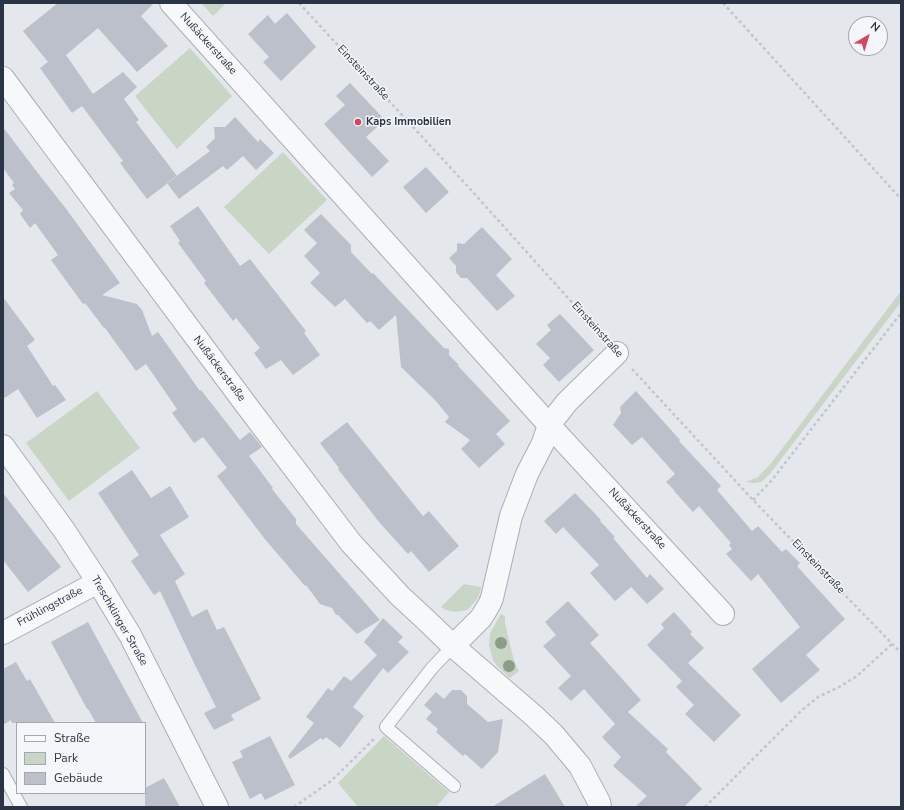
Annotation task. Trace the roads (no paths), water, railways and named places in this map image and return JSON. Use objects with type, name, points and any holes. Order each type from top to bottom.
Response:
[{"type":"street","name":"Nußäckerstraße","points":[[171,3],[550,425],[723,614]]},
{"type":"street","name":"Nußäckerstraße","points":[[3,78],[351,543],[400,596],[453,646],[554,735],[580,766],[599,802],[600,807]]},
{"type":"street","points":[[453,646],[480,618],[489,605],[492,598],[511,516],[527,474],[543,443],[550,425],[568,402],[617,353]]},
{"type":"street","name":"Treschklinger Straße","points":[[3,446],[64,530],[130,635],[217,807]]},
{"type":"street","name":"Frühlingstraße","points":[[3,633],[98,582]]},
{"type":"lane","points":[[453,646],[432,668],[386,727],[454,786]]},
{"type":"lane","points":[[3,774],[21,807]]},
{"type":"place","name":"Kaps Immobilien","points":[[358,122]]}]
